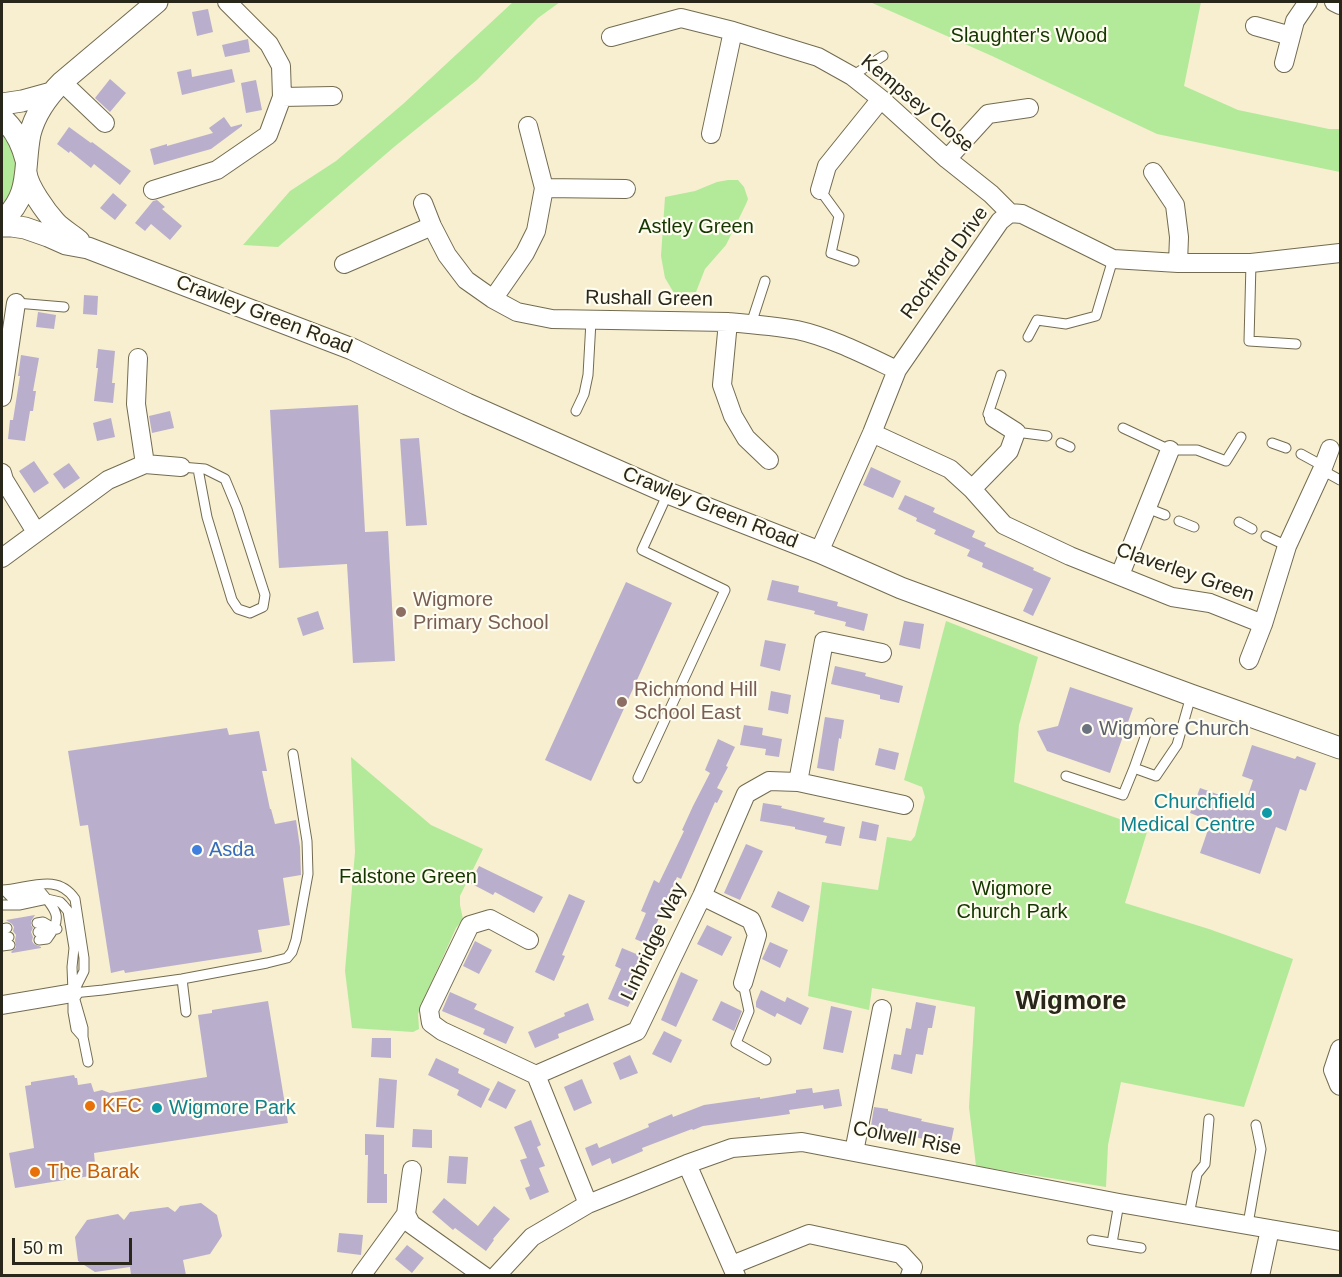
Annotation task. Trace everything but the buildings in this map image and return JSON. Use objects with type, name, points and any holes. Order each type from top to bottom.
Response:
[{"type":"street","points":[[2,221],[18,202],[24,187],[30,133],[34,120],[56,87],[157,2]]},
{"type":"street","points":[[153,190],[217,170],[268,135],[282,97],[281,66],[269,44],[227,2]]},
{"type":"street","points":[[1284,63],[1295,21],[1308,2]]},
{"type":"street","points":[[1334,2],[1341,5]]},
{"type":"street","name":"Kempsey Close","points":[[612,37],[681,18],[818,57],[852,76],[881,99],[946,159],[992,194],[1010,213]]},
{"type":"street","points":[[1255,26],[1291,36]]},
{"type":"street","points":[[711,134],[733,31]]},
{"type":"street","points":[[2,104],[22,101],[56,87]]},
{"type":"street","points":[[56,87],[105,123]]},
{"type":"street","points":[[282,97],[333,96]]},
{"type":"street","points":[[820,190],[827,166],[881,99]]},
{"type":"street","points":[[946,159],[988,114],[1029,108]]},
{"type":"street","name":"Crawley Green Road","points":[[2,118],[15,132],[22,146],[30,185],[56,223],[88,248]]},
{"type":"street","points":[[494,299],[525,253],[536,231],[544,188],[528,126]]},
{"type":"street","points":[[1153,172],[1175,205],[1179,237],[1178,263]]},
{"type":"street","points":[[544,188],[626,189]]},
{"type":"street","name":"Rushall Green","points":[[423,203],[447,255],[466,280],[517,312],[552,319],[728,322],[799,330],[841,344],[897,370]]},
{"type":"street","name":"Rochford Drive","points":[[819,552],[872,433],[897,370],[1000,221],[1010,213],[1022,214],[1113,259],[1178,263],[1251,263],[1341,253]]},
{"type":"street","name":"Crawley Green Road","points":[[2,226],[25,228],[66,244],[88,248],[352,349],[467,404],[668,493],[819,552],[901,588],[1341,748]]},
{"type":"street","points":[[344,264],[432,226]]},
{"type":"street","points":[[2,387],[16,303]]},
{"type":"street","points":[[728,322],[722,385],[733,416],[746,438],[768,460]]},
{"type":"street","points":[[138,358],[136,404],[145,464]]},
{"type":"street","points":[[972,489],[1009,451],[1016,432],[993,417]]},
{"type":"street","name":"Claverley Green","points":[[872,433],[950,469],[972,489],[1004,525],[1070,556],[1173,597],[1210,603],[1263,624],[1287,546],[1330,448]]},
{"type":"street","points":[[1119,575],[1170,450]]},
{"type":"street","points":[[2,558],[108,480],[145,464],[189,468]]},
{"type":"street","points":[[2,474],[36,532]]},
{"type":"street","points":[[1246,665],[1263,624]]},
{"type":"street","points":[[798,782],[824,641],[882,653]]},
{"type":"street","name":"Linbridge Way","points":[[536,1075],[637,1031],[702,896],[746,794],[769,781],[798,782],[904,805]]},
{"type":"street","points":[[702,896],[751,920],[757,935],[742,983]]},
{"type":"street","points":[[529,940],[490,919],[470,925],[429,1010],[431,1023],[442,1031],[536,1075],[588,1204]]},
{"type":"street","points":[[2,1005],[73,993]]},
{"type":"street","points":[[854,1152],[882,1009]]},
{"type":"street","points":[[1341,1049],[1333,1070],[1341,1086]]},
{"type":"street","name":"Colwell Rise","points":[[496,1275],[532,1237],[588,1204],[732,1148],[802,1142],[1119,1203],[1341,1241]]},
{"type":"street","points":[[687,1164],[734,1270],[809,1234],[901,1254],[913,1266],[910,1275]]},
{"type":"street","points":[[361,1275],[406,1214],[412,1170]]},
{"type":"street","points":[[406,1214],[411,1224],[484,1275]]},
{"type":"street","points":[[1260,1275],[1269,1229]]},
{"type":"lane","points":[[852,76],[883,56]]},
{"type":"lane","points":[[820,190],[840,216],[831,253],[854,261]]},
{"type":"lane","points":[[1028,337],[1037,320],[1066,324],[1096,316],[1113,259]]},
{"type":"lane","points":[[1251,263],[1249,341],[1296,344]]},
{"type":"lane","points":[[751,324],[765,281]]},
{"type":"lane","points":[[16,303],[64,307]]},
{"type":"lane","points":[[576,411],[584,394],[588,375],[591,321]]},
{"type":"lane","points":[[993,417],[988,414],[1001,375]]},
{"type":"lane","points":[[1123,428],[1170,450],[1197,450],[1226,461],[1240,437]]},
{"type":"lane","points":[[1016,432],[1047,436]]},
{"type":"lane","points":[[1272,443],[1286,448]]},
{"type":"lane","points":[[1301,454],[1341,480]]},
{"type":"lane","points":[[189,468],[205,469],[225,479],[237,508],[265,594],[263,607],[250,613],[238,609],[232,600],[207,517],[189,468]]},
{"type":"lane","points":[[638,778],[724,590],[642,550],[668,493]]},
{"type":"lane","points":[[1147,508],[1165,515]]},
{"type":"lane","points":[[1179,521],[1194,527]]},
{"type":"lane","points":[[1239,522],[1252,529]]},
{"type":"lane","points":[[1266,536],[1287,546]]},
{"type":"lane","points":[[1134,768],[1156,776],[1177,745],[1191,695]]},
{"type":"lane","points":[[1066,776],[1124,795],[1150,723]]},
{"type":"lane","points":[[73,993],[182,979],[267,963],[287,957],[292,952],[308,874],[307,841],[293,754]]},
{"type":"lane","points":[[3,891],[50,884],[62,886],[71,893],[75,899],[84,958],[84,971],[73,993]]},
{"type":"lane","points":[[3,891],[12,897],[41,892],[55,911],[57,922],[55,929]]},
{"type":"lane","points":[[2,905],[19,905],[47,899],[60,902],[68,911],[74,948],[73,1012],[76,1029],[83,1037],[88,1062]]},
{"type":"lane","points":[[38,932],[71,926]]},
{"type":"lane","points":[[182,979],[186,1012]]},
{"type":"lane","points":[[742,983],[749,1011],[736,1043],[766,1060]]},
{"type":"lane","points":[[1189,1215],[1197,1174],[1205,1164],[1209,1119]]},
{"type":"lane","points":[[1248,1224],[1261,1149],[1256,1125]]},
{"type":"lane","points":[[1112,1243],[1119,1203]]},
{"type":"lane","points":[[1092,1240],[1141,1248]]},
{"type":"green space","points":[[513,2],[560,2],[538,18],[477,80],[394,147],[278,247],[243,245],[290,191],[336,161],[403,104]]},
{"type":"green space","name":"Slaughter's Wood","points":[[870,2],[1201,2],[1184,86],[1238,110],[1329,129],[1340,129],[1340,172],[1157,134],[992,56]]},
{"type":"green space","points":[[2,134],[12,152],[16,171],[12,189],[2,208]]},
{"type":"green space","name":"Astley Green","points":[[728,180],[738,180],[744,187],[748,199],[746,204],[726,245],[705,269],[696,292],[674,293],[665,278],[661,256],[665,197],[695,191]]},
{"type":"green space","name":"Wigmore Church Park","points":[[946,621],[1038,657],[1019,725],[1014,782],[1148,829],[1125,903],[1209,929],[1293,959],[1244,1107],[1121,1082],[1108,1145],[1106,1187],[976,1166],[969,1107],[975,1007],[872,988],[869,1010],[808,996],[822,882],[878,890],[887,837],[911,841],[915,836],[925,797],[922,787],[904,780]]},
{"type":"green space","name":"Falstone Green","points":[[351,757],[431,825],[483,849],[460,896],[463,919],[456,928],[418,1014],[419,1029],[413,1032],[352,1028],[345,971],[355,852]]},
{"type":"place","name":"Wigmore Primary School","points":[[401,612]]},
{"type":"place","name":"Richmond Hill School East","points":[[622,702]]},
{"type":"place","name":"Wigmore Church","points":[[1087,729]]},
{"type":"place","name":"Churchfield Medical Centre","points":[[1267,813]]},
{"type":"place","name":"Asda","points":[[197,850]]},
{"type":"place","name":"KFC","points":[[90,1106]]},
{"type":"place","name":"Wigmore Park","points":[[157,1108]]},
{"type":"place","name":"The Barak","points":[[35,1172]]},
{"type":"district","name":"Wigmore","points":[[1071,1002]]}]
